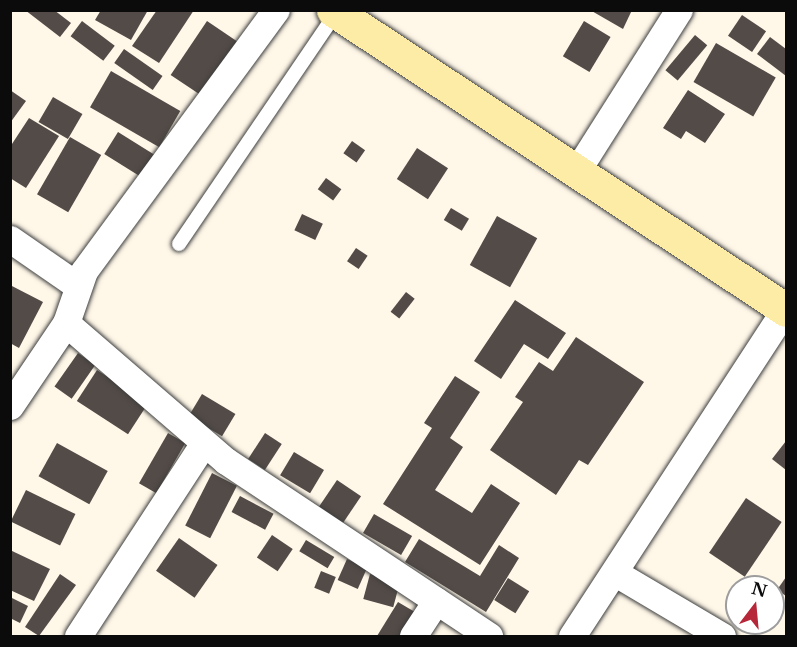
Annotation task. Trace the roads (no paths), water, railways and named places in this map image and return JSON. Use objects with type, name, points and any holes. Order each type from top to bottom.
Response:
[{"type":"street","points":[[10,406],[66,323],[75,284],[276,10]]},
{"type":"street","points":[[576,172],[679,10]]},
{"type":"street","points":[[336,11],[785,309],[617,574],[572,636]]},
{"type":"street","points":[[10,239],[75,284]]},
{"type":"street","points":[[66,323],[140,382],[204,443],[489,636]]},
{"type":"street","points":[[78,636],[204,443]]},
{"type":"street","points":[[617,574],[722,636]]},
{"type":"street","points":[[413,636],[436,601]]},
{"type":"lane","points":[[179,244],[336,11]]}]
